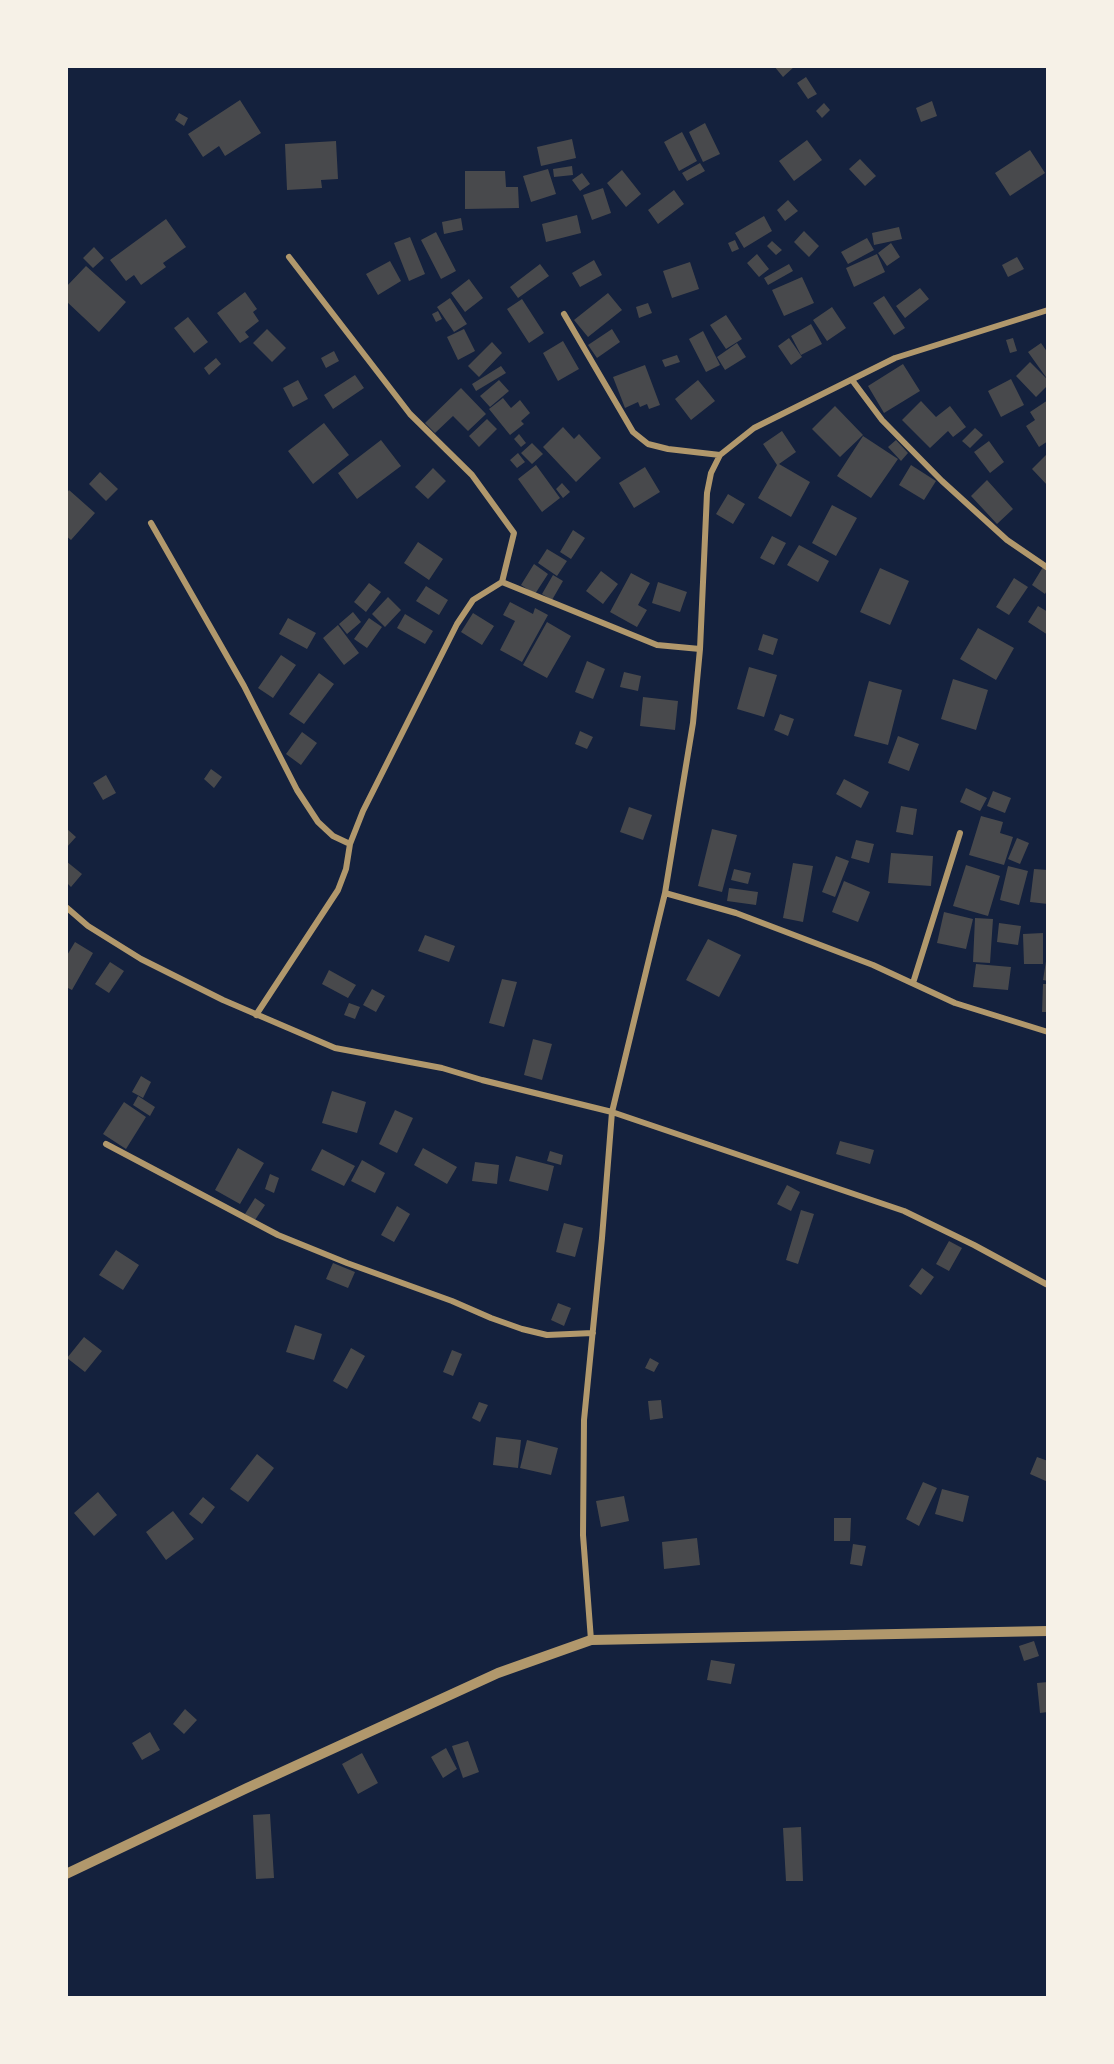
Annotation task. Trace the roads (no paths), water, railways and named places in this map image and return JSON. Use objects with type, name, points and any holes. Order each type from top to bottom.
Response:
[{"type":"street","points":[[256,1015],[338,890],[346,869],[350,844],[363,811],[457,624],[473,600],[502,582],[514,533],[472,475],[410,414],[289,257]]},
{"type":"street","points":[[591,1640],[583,1535],[584,1420],[612,1112],[665,893],[693,723],[700,649],[707,493],[711,473],[720,455],[754,428],[896,358],[1048,310]]},
{"type":"street","points":[[564,314],[633,432],[648,444],[668,449],[720,455]]},
{"type":"street","points":[[852,380],[882,420],[942,481],[1007,540],[1048,568]]},
{"type":"street","points":[[151,523],[244,686],[297,790],[318,822],[333,836],[350,844]]},
{"type":"street","points":[[502,582],[657,645],[700,649]]},
{"type":"street","points":[[913,983],[960,832]]},
{"type":"street","points":[[665,893],[736,913],[873,965],[955,1004],[1048,1032]]},
{"type":"street","points":[[66,907],[88,926],[141,959],[256,1015],[335,1048],[442,1068],[612,1112],[904,1211],[1046,1284]]},
{"type":"street","points":[[106,1144],[278,1235],[347,1263],[522,1329],[547,1335],[593,1333]]},
{"type":"street","points":[[66,1874],[498,1673],[591,1640],[1048,1631]]}]
